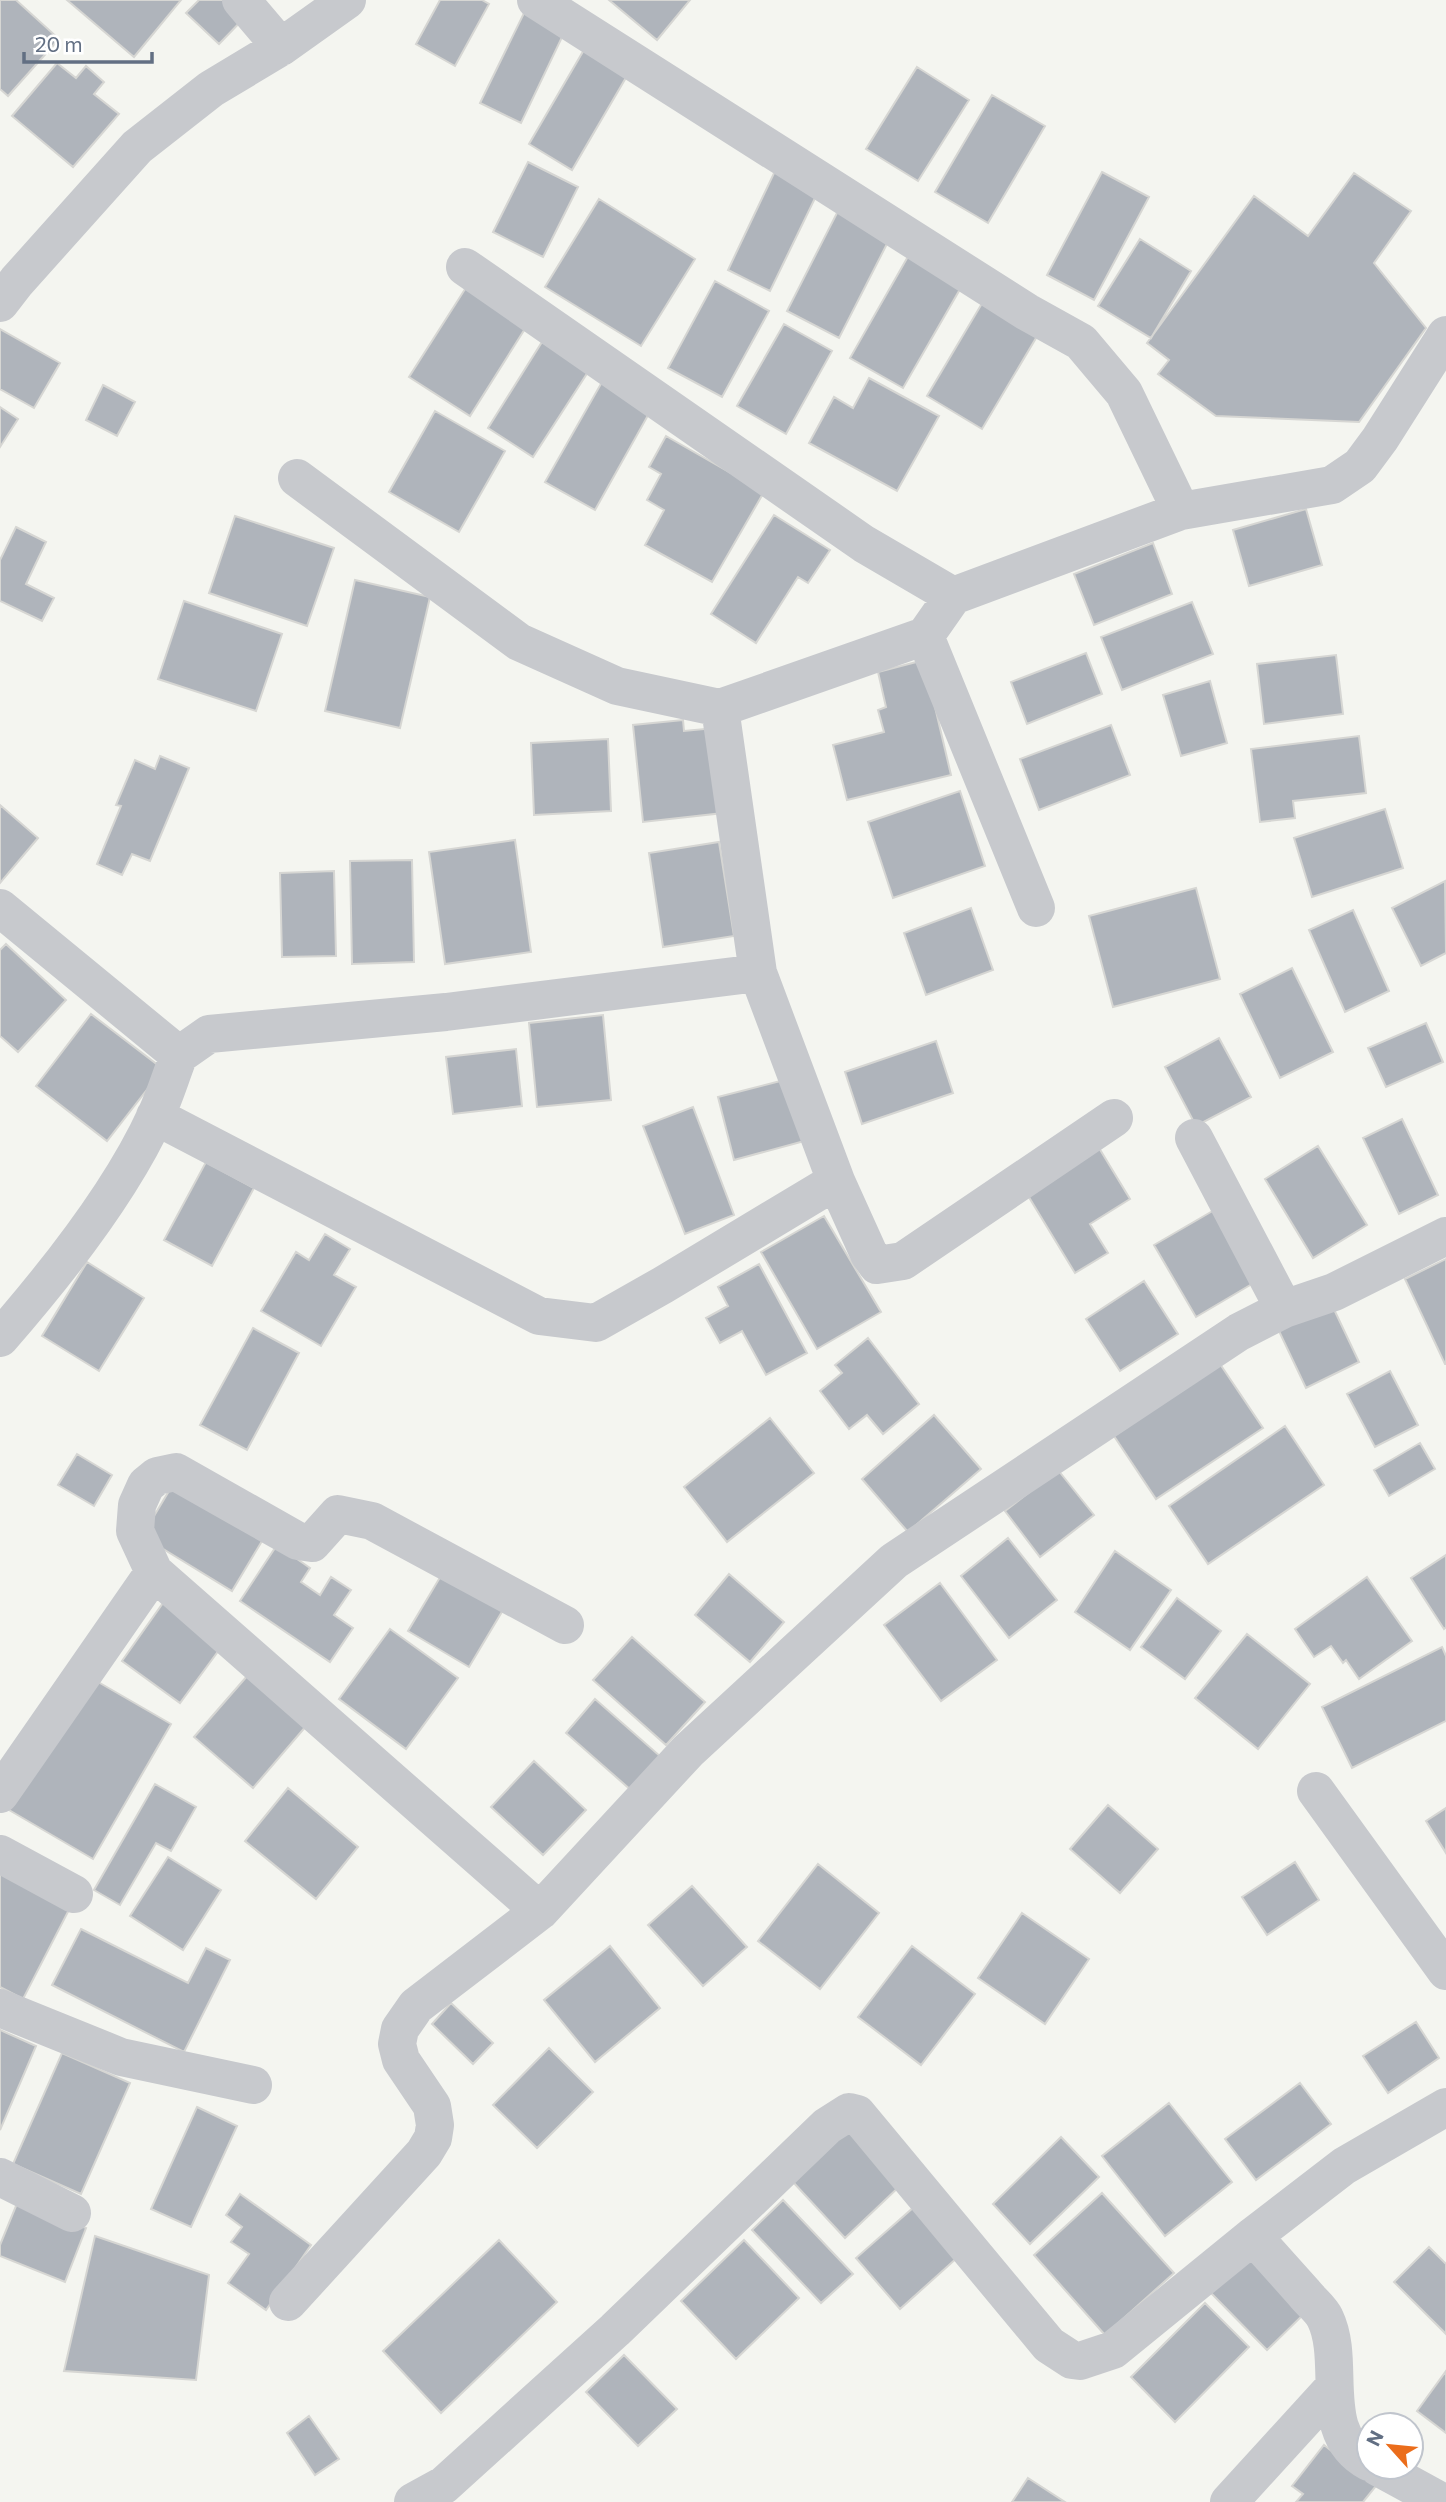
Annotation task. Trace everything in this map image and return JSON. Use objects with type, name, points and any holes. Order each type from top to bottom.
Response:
[{"type":"street","points":[[240,0],[281,47]]},
{"type":"street","points":[[6,284],[137,148],[211,89],[281,47],[347,0]]},
{"type":"street","points":[[536,0],[1027,312],[1081,342],[1124,393],[1181,511]]},
{"type":"street","points":[[465,267],[864,544],[953,596]]},
{"type":"street","points":[[297,478],[519,642],[617,686],[720,708],[925,636],[953,596],[1181,511],[1332,485],[1360,466],[1446,335]]},
{"type":"street","points":[[925,636],[1036,908]]},
{"type":"street","points":[[720,708],[758,973],[836,1181],[869,1254],[877,1265],[903,1261],[1114,1118]]},
{"type":"street","points":[[0,908],[179,1055]]},
{"type":"street","points":[[0,1338],[36,1296],[116,1187],[155,1116],[179,1055],[209,1034],[446,1013],[758,973]]},
{"type":"street","points":[[155,1116],[539,1316],[596,1323],[836,1181]]},
{"type":"street","points":[[1194,1138],[1284,1309]]},
{"type":"street","points":[[288,2302],[424,2153],[433,2138],[435,2125],[432,2106],[401,2060],[397,2044],[400,2029],[416,2006],[540,1911],[688,1751],[894,1561],[1239,1332],[1284,1309],[1335,1292],[1446,1236]]},
{"type":"street","points":[[540,1911],[154,1572],[135,1531],[137,1505],[146,1485],[157,1476],[176,1472],[298,1541],[312,1543],[338,1514],[372,1521],[565,1625]]},
{"type":"street","points":[[0,1794],[154,1572]]},
{"type":"street","points":[[1316,1791],[1446,1971]]},
{"type":"street","points":[[0,1854],[74,1894]]},
{"type":"street","points":[[0,2008],[121,2057],[253,2085]]},
{"type":"street","points":[[413,2502],[444,2485],[615,2330],[827,2126],[849,2112],[857,2114],[1049,2345],[1072,2360],[1080,2361],[1113,2350],[1344,2166],[1446,2107]]},
{"type":"street","points":[[0,2177],[72,2213]]},
{"type":"street","points":[[1253,2236],[1325,2316],[1332,2339],[1340,2433],[1355,2450]]},
{"type":"street","points":[[1229,2502],[1334,2387]]},
{"type":"street","points":[[1404,2481],[1442,2502]]},
{"type":"building","points":[[0,0],[16,0],[59,39],[8,96],[0,89]]},
{"type":"building","points":[[67,0],[181,0],[134,57]]},
{"type":"building","points":[[199,0],[238,0],[250,12],[219,44],[186,13]]},
{"type":"building","points":[[440,0],[482,0],[489,4],[455,66],[416,44]]},
{"type":"building","points":[[609,0],[690,0],[657,40]]},
{"type":"building","points":[[524,13],[564,33],[521,123],[480,103]]},
{"type":"building","points":[[588,43],[631,69],[572,170],[529,144]]},
{"type":"building","points":[[57,63],[76,78],[86,66],[104,82],[94,94],[119,114],[73,167],[12,116]]},
{"type":"building","points":[[917,67],[969,100],[918,181],[866,149]]},
{"type":"building","points":[[992,95],[1045,126],[988,223],[935,192]]},
{"type":"building","points":[[528,162],[578,187],[543,257],[493,232]]},
{"type":"building","points":[[775,171],[818,192],[770,291],[728,270]]},
{"type":"building","points":[[1102,172],[1149,197],[1094,300],[1047,275]]},
{"type":"building","points":[[1354,173],[1411,211],[1374,263],[1426,328],[1359,422],[1216,416],[1158,374],[1169,360],[1147,343],[1254,196],[1308,236]]},
{"type":"building","points":[[599,199],[695,259],[641,346],[545,287]]},
{"type":"building","points":[[839,209],[891,236],[839,338],[787,311]]},
{"type":"building","points":[[1140,239],[1191,271],[1151,338],[1098,306]]},
{"type":"building","points":[[910,253],[963,284],[903,388],[850,358]]},
{"type":"building","points":[[715,281],[769,311],[722,397],[668,368]]},
{"type":"building","points":[[467,286],[528,324],[470,416],[409,377]]},
{"type":"building","points":[[984,300],[1039,333],[982,429],[927,396]]},
{"type":"building","points":[[784,324],[832,351],[786,434],[737,406]]},
{"type":"building","points":[[0,329],[60,363],[34,408],[0,389]]},
{"type":"building","points":[[542,342],[588,372],[533,457],[488,428]]},
{"type":"building","points":[[869,378],[939,416],[897,491],[809,443],[834,397],[853,408]]},
{"type":"building","points":[[602,382],[651,410],[595,510],[545,482]]},
{"type":"building","points":[[103,385],[135,402],[117,436],[86,420]]},
{"type":"building","points":[[0,407],[18,419],[0,447]]},
{"type":"building","points":[[435,411],[505,451],[459,532],[389,492]]},
{"type":"building","points":[[666,436],[764,492],[712,582],[645,545],[664,510],[647,500],[661,474],[649,467]]},
{"type":"building","points":[[1306,509],[1322,565],[1249,586],[1233,530]]},
{"type":"building","points":[[774,515],[830,550],[808,583],[798,577],[756,643],[711,614]]},
{"type":"building","points":[[235,516],[334,548],[307,626],[209,593]]},
{"type":"building","points":[[16,527],[46,542],[26,584],[54,598],[42,621],[0,601],[0,560]]},
{"type":"building","points":[[1153,543],[1172,594],[1094,625],[1074,574]]},
{"type":"building","points":[[355,580],[430,597],[400,728],[325,711]]},
{"type":"building","points":[[184,601],[282,634],[256,711],[158,679]]},
{"type":"building","points":[[1192,602],[1213,654],[1122,690],[1101,637]]},
{"type":"building","points":[[1086,653],[1102,694],[1027,724],[1011,682]]},
{"type":"building","points":[[1336,655],[1343,714],[1264,724],[1257,664]]},
{"type":"building","points":[[924,660],[951,775],[847,800],[833,745],[884,732],[878,710],[886,707],[878,672]]},
{"type":"building","points":[[1210,681],[1227,743],[1181,756],[1163,695]]},
{"type":"building","points":[[683,720],[684,731],[715,728],[723,813],[643,822],[633,725]]},
{"type":"building","points":[[1111,725],[1130,775],[1039,810],[1020,759]]},
{"type":"building","points":[[1359,736],[1366,793],[1293,801],[1295,818],[1260,822],[1251,749]]},
{"type":"building","points":[[608,739],[611,811],[534,815],[531,743]]},
{"type":"building","points":[[160,756],[189,768],[150,861],[132,854],[122,875],[97,864],[121,806],[116,805],[135,760],[155,769]]},
{"type":"building","points":[[960,791],[985,866],[893,898],[868,822]]},
{"type":"building","points":[[0,805],[38,838],[0,883]]},
{"type":"building","points":[[1385,809],[1403,868],[1312,897],[1294,838]]},
{"type":"building","points":[[515,840],[531,952],[445,964],[429,852]]},
{"type":"building","points":[[719,842],[734,936],[663,947],[649,853]]},
{"type":"building","points":[[412,860],[414,962],[352,964],[350,861]]},
{"type":"building","points":[[334,871],[336,956],[282,957],[280,873]]},
{"type":"building","points":[[1445,881],[1446,953],[1421,966],[1392,908]]},
{"type":"building","points":[[1196,888],[1220,979],[1113,1007],[1089,916]]},
{"type":"building","points":[[971,908],[993,970],[926,995],[904,933]]},
{"type":"building","points":[[1353,910],[1389,991],[1345,1012],[1309,930]]},
{"type":"building","points":[[6,944],[66,1000],[18,1052],[0,1036],[0,950]]},
{"type":"building","points":[[1292,968],[1333,1052],[1280,1078],[1240,994]]},
{"type":"building","points":[[91,1014],[163,1069],[107,1141],[36,1086]]},
{"type":"building","points":[[603,1015],[611,1100],[537,1107],[529,1023]]},
{"type":"building","points":[[1426,1023],[1443,1062],[1386,1087],[1368,1048]]},
{"type":"building","points":[[1219,1038],[1251,1097],[1196,1126],[1165,1067]]},
{"type":"building","points":[[936,1041],[953,1093],[862,1124],[845,1072]]},
{"type":"building","points":[[516,1049],[522,1106],[453,1114],[446,1057]]},
{"type":"building","points":[[792,1078],[808,1140],[734,1160],[718,1097]]},
{"type":"building","points":[[693,1107],[734,1215],[685,1234],[643,1126]]},
{"type":"building","points":[[1402,1119],[1438,1195],[1399,1214],[1363,1138]]},
{"type":"building","points":[[1096,1143],[1130,1199],[1090,1224],[1108,1253],[1075,1273],[1024,1189]]},
{"type":"building","points":[[1318,1146],[1367,1225],[1313,1258],[1265,1179]]},
{"type":"building","points":[[206,1162],[254,1188],[212,1266],[164,1240]]},
{"type":"building","points":[[1216,1209],[1257,1281],[1196,1317],[1154,1245]]},
{"type":"building","points":[[824,1216],[881,1312],[817,1349],[761,1252]]},
{"type":"building","points":[[325,1234],[350,1249],[334,1275],[356,1287],[321,1346],[261,1311],[296,1252],[309,1260]]},
{"type":"building","points":[[1446,1259],[1446,1364],[1445,1364],[1405,1279]]},
{"type":"building","points":[[87,1262],[144,1298],[99,1371],[42,1336]]},
{"type":"building","points":[[759,1264],[807,1353],[766,1375],[742,1331],[720,1343],[706,1318],[728,1306],[718,1287]]},
{"type":"building","points":[[1144,1281],[1178,1334],[1120,1371],[1086,1319]]},
{"type":"building","points":[[1331,1303],[1359,1362],[1306,1388],[1278,1329]]},
{"type":"building","points":[[253,1328],[299,1353],[247,1450],[200,1425]]},
{"type":"building","points":[[868,1338],[919,1404],[883,1434],[867,1415],[849,1429],[820,1391],[842,1373],[835,1365]]},
{"type":"building","points":[[1220,1364],[1263,1428],[1156,1499],[1114,1436]]},
{"type":"building","points":[[1390,1371],[1418,1425],[1375,1447],[1347,1394]]},
{"type":"building","points":[[934,1415],[981,1469],[908,1532],[862,1479]]},
{"type":"building","points":[[770,1418],[814,1473],[727,1542],[684,1487]]},
{"type":"building","points":[[1285,1426],[1324,1485],[1208,1564],[1169,1506]]},
{"type":"building","points":[[1420,1443],[1435,1469],[1389,1496],[1374,1470]]},
{"type":"building","points":[[77,1454],[112,1475],[94,1506],[58,1485]]},
{"type":"building","points":[[1058,1470],[1094,1515],[1040,1557],[1005,1511]]},
{"type":"building","points":[[175,1481],[265,1536],[232,1591],[142,1536]]},
{"type":"building","points":[[1008,1538],[1057,1600],[1009,1638],[961,1576]]},
{"type":"building","points":[[277,1545],[310,1568],[301,1582],[320,1595],[331,1577],[351,1590],[334,1615],[353,1628],[330,1662],[240,1601]]},
{"type":"building","points":[[1115,1551],[1171,1590],[1130,1650],[1075,1612]]},
{"type":"building","points":[[1446,1555],[1446,1627],[1444,1629],[1411,1578]]},
{"type":"building","points":[[442,1574],[503,1610],[469,1667],[408,1631]]},
{"type":"building","points":[[729,1574],[784,1622],[750,1662],[695,1615]]},
{"type":"building","points":[[1367,1577],[1412,1641],[1359,1679],[1346,1660],[1343,1663],[1331,1646],[1314,1657],[1295,1629]]},
{"type":"building","points":[[940,1583],[997,1660],[941,1701],[884,1625]]},
{"type":"building","points":[[1177,1598],[1221,1631],[1185,1679],[1141,1647]]},
{"type":"building","points":[[163,1603],[222,1646],[180,1703],[122,1661]]},
{"type":"building","points":[[390,1629],[458,1678],[406,1749],[339,1699]]},
{"type":"building","points":[[1247,1634],[1310,1684],[1258,1749],[1195,1698]]},
{"type":"building","points":[[632,1637],[705,1702],[666,1745],[593,1680]]},
{"type":"building","points":[[1442,1647],[1446,1656],[1446,1721],[1352,1768],[1322,1707]]},
{"type":"building","points":[[86,1675],[171,1724],[93,1859],[9,1810]]},
{"type":"building","points":[[248,1675],[307,1725],[253,1788],[194,1737]]},
{"type":"building","points":[[595,1699],[661,1757],[632,1791],[566,1733]]},
{"type":"building","points":[[534,1761],[586,1810],[543,1855],[491,1807]]},
{"type":"building","points":[[155,1784],[196,1807],[171,1851],[156,1843],[120,1905],[94,1890]]},
{"type":"building","points":[[288,1788],[358,1847],[316,1899],[245,1841]]},
{"type":"building","points":[[1108,1805],[1158,1849],[1120,1893],[1070,1849]]},
{"type":"building","points":[[1446,1808],[1446,1853],[1426,1821]]},
{"type":"building","points":[[168,1857],[221,1890],[183,1950],[130,1916]]},
{"type":"building","points":[[1295,1862],[1319,1900],[1267,1935],[1242,1897]]},
{"type":"building","points":[[818,1864],[879,1913],[820,1989],[758,1941]]},
{"type":"building","points":[[0,1867],[72,1904],[23,1999],[0,1987]]},
{"type":"building","points":[[692,1886],[747,1947],[703,1986],[648,1925]]},
{"type":"building","points":[[1022,1913],[1089,1959],[1045,2024],[978,1978]]},
{"type":"building","points":[[81,1929],[188,1983],[206,1948],[230,1960],[184,2052],[52,1985]]},
{"type":"building","points":[[610,1946],[660,2008],[595,2062],[544,2000]]},
{"type":"building","points":[[912,1946],[975,1994],[921,2065],[858,2017]]},
{"type":"building","points":[[451,2003],[493,2043],[473,2064],[432,2024]]},
{"type":"building","points":[[1416,2022],[1439,2058],[1388,2093],[1363,2056]]},
{"type":"building","points":[[0,2030],[36,2046],[0,2130]]},
{"type":"building","points":[[549,2048],[593,2092],[537,2148],[493,2105]]},
{"type":"building","points":[[62,2053],[130,2083],[81,2194],[13,2164]]},
{"type":"building","points":[[1300,2083],[1331,2124],[1256,2180],[1225,2139]]},
{"type":"building","points":[[1169,2103],[1232,2182],[1165,2236],[1102,2156]]},
{"type":"building","points":[[197,2107],[237,2126],[191,2227],[151,2209]]},
{"type":"building","points":[[849,2127],[902,2184],[845,2238],[792,2181]]},
{"type":"building","points":[[1061,2137],[1099,2177],[1030,2244],[993,2204]]},
{"type":"building","points":[[1102,2193],[1174,2273],[1105,2335],[1034,2255]]},
{"type":"building","points":[[240,2194],[311,2245],[266,2310],[228,2283],[249,2254],[231,2242],[242,2227],[226,2215]]},
{"type":"building","points":[[783,2200],[853,2274],[821,2303],[752,2230]]},
{"type":"building","points":[[18,2201],[86,2228],[65,2282],[0,2256],[0,2245]]},
{"type":"building","points":[[914,2207],[958,2257],[900,2309],[856,2258]]},
{"type":"building","points":[[95,2236],[209,2275],[196,2380],[64,2371]]},
{"type":"building","points":[[499,2240],[557,2302],[441,2413],[383,2351]]},
{"type":"building","points":[[744,2240],[799,2298],[736,2359],[681,2301]]},
{"type":"building","points":[[1429,2247],[1446,2264],[1446,2334],[1394,2282]]},
{"type":"building","points":[[1250,2254],[1307,2311],[1267,2350],[1211,2293]]},
{"type":"building","points":[[1205,2303],[1249,2347],[1175,2422],[1131,2377]]},
{"type":"building","points":[[624,2355],[677,2409],[638,2446],[586,2392]]},
{"type":"building","points":[[1446,2371],[1446,2433],[1425,2417],[1425,2411],[1417,2411]]},
{"type":"building","points":[[309,2416],[339,2459],[315,2475],[287,2433]]},
{"type":"building","points":[[1324,2445],[1355,2469],[1355,2481],[1370,2481],[1376,2486],[1363,2502],[1296,2502],[1303,2494],[1292,2486]]},
{"type":"building","points":[[1028,2478],[1065,2502],[1012,2502]]}]
